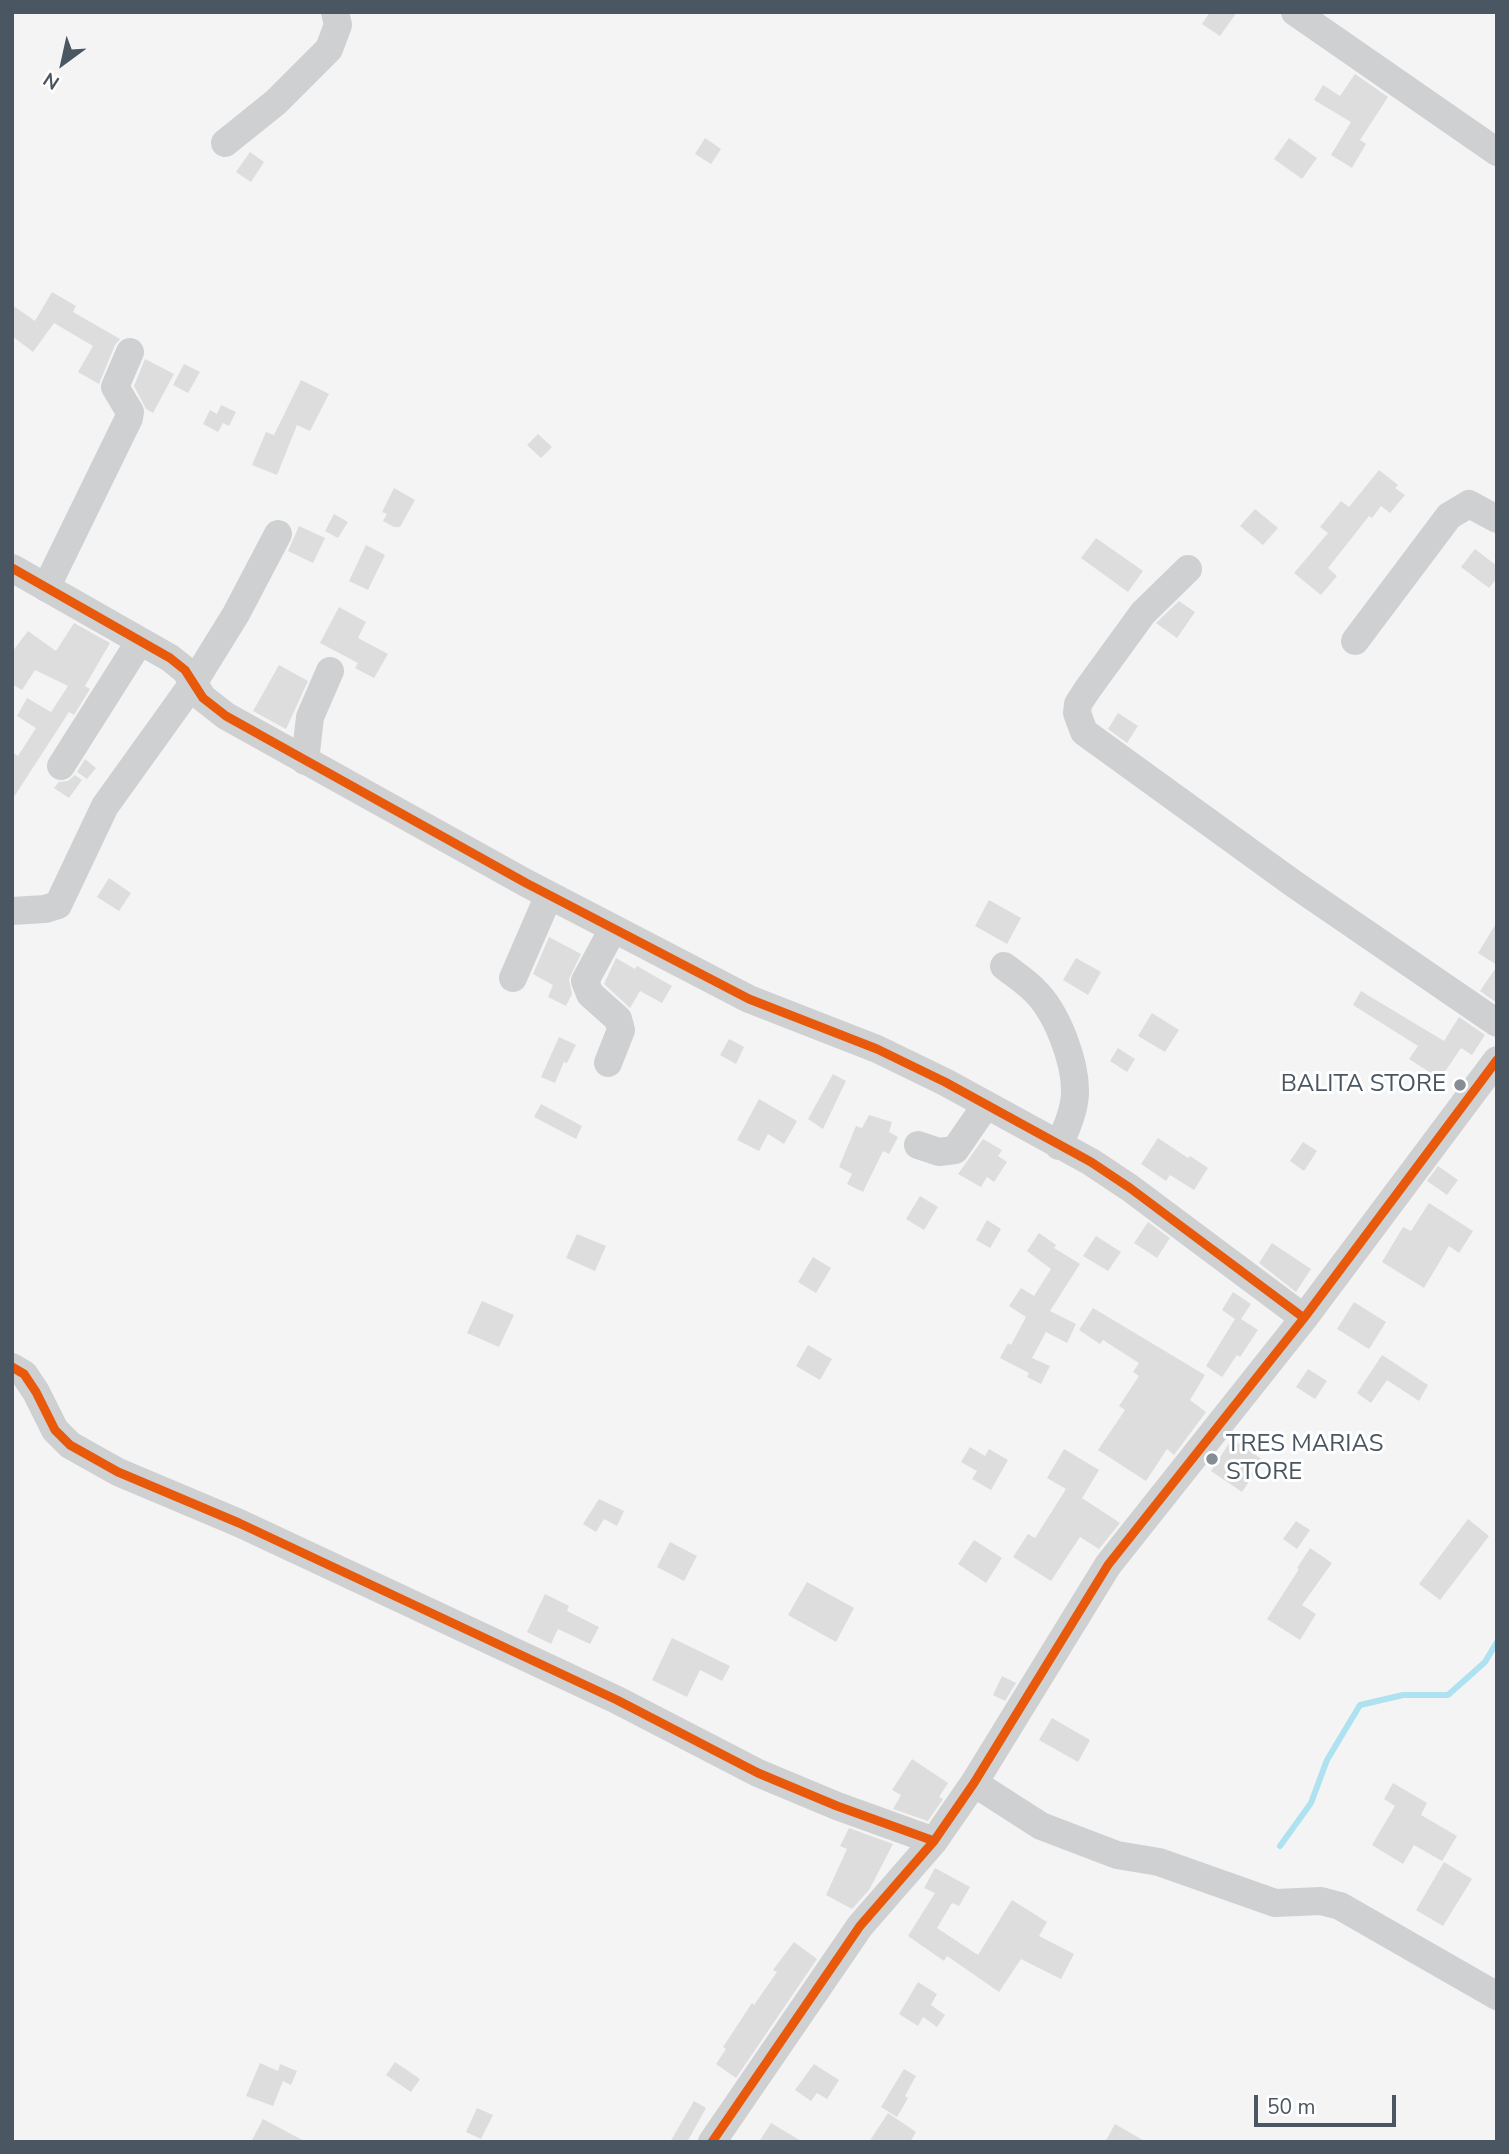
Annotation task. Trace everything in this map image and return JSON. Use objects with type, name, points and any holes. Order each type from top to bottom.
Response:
[{"type":"street","points":[[225,143],[276,102],[329,49],[338,24],[335,12]]},
{"type":"street","points":[[1294,12],[1497,152]]},
{"type":"street","points":[[46,588],[129,418],[130,412],[115,387],[130,352]]},
{"type":"street","points":[[1355,641],[1449,516],[1469,503],[1497,519]]},
{"type":"street","points":[[12,911],[45,909],[58,905],[105,806],[194,682],[236,614],[278,534]]},
{"type":"street","points":[[12,568],[170,658],[184,670],[204,698],[226,716],[305,761],[549,895],[749,999],[877,1049],[1091,1162],[1304,1318]]},
{"type":"street","points":[[1188,569],[1143,613],[1082,697],[1077,713],[1084,732],[1294,884],[1497,1023]]},
{"type":"street","points":[[61,766],[140,641]]},
{"type":"street","points":[[305,761],[310,717],[330,671]]},
{"type":"street","points":[[513,978],[549,895]]},
{"type":"street","points":[[608,1063],[621,1030],[618,1019],[590,994],[585,981],[613,929]]},
{"type":"street","points":[[1004,966],[1034,990],[1049,1009],[1068,1050],[1075,1092],[1071,1114],[1059,1146]]},
{"type":"street","points":[[712,2142],[860,1926],[934,1840],[975,1783],[1108,1565],[1304,1318],[1497,1060]]},
{"type":"street","points":[[918,1145],[939,1152],[955,1150],[986,1105]]},
{"type":"street","points":[[12,1367],[24,1374],[55,1430],[70,1445],[118,1472],[239,1523],[604,1694],[758,1773],[837,1806],[934,1840]]},
{"type":"street","points":[[975,1783],[1041,1826],[1117,1855],[1159,1863],[1275,1903],[1321,1901],[1340,1906],[1497,1996]]},
{"type":"building","points":[[1210,12],[1237,12],[1220,36],[1202,24]]},
{"type":"building","points":[[1355,74],[1388,97],[1360,140],[1366,144],[1352,168],[1331,155],[1351,122],[1314,100],[1323,85],[1340,96]]},
{"type":"building","points":[[705,138],[721,149],[711,164],[695,154]]},
{"type":"building","points":[[1289,138],[1317,158],[1302,179],[1274,159]]},
{"type":"building","points":[[250,152],[264,162],[251,182],[236,172]]},
{"type":"building","points":[[52,292],[76,306],[73,312],[120,339],[99,384],[78,372],[93,346],[54,323],[33,352],[12,336],[12,305],[35,321]]},
{"type":"building","points":[[145,359],[174,374],[153,413],[146,409],[134,386]]},
{"type":"building","points":[[184,364],[200,372],[188,393],[173,385]]},
{"type":"building","points":[[301,380],[329,394],[310,431],[297,425],[277,475],[252,465],[266,432],[274,435]]},
{"type":"building","points":[[221,405],[236,412],[229,426],[223,423],[218,432],[203,424],[210,410],[217,414]]},
{"type":"building","points":[[538,434],[552,447],[541,458],[527,445]]},
{"type":"building","points":[[1379,470],[1398,485],[1395,488],[1405,495],[1390,513],[1381,506],[1372,518],[1369,516],[1328,568],[1337,576],[1321,595],[1294,573],[1328,533],[1320,527],[1341,501],[1349,507]]},
{"type":"building","points":[[394,488],[415,500],[400,527],[383,521],[387,514],[382,512]]},
{"type":"building","points":[[1255,509],[1278,528],[1263,545],[1240,526]]},
{"type":"building","points":[[334,514],[348,522],[338,538],[325,531]]},
{"type":"building","points":[[299,526],[325,538],[313,563],[288,551]]},
{"type":"building","points":[[1096,538],[1143,571],[1128,592],[1081,558]]},
{"type":"building","points":[[366,545],[385,555],[368,590],[349,581]]},
{"type":"building","points":[[1475,549],[1497,566],[1497,578],[1489,588],[1461,567]]},
{"type":"building","points":[[1179,601],[1195,612],[1177,638],[1156,623]]},
{"type":"building","points":[[339,607],[366,622],[358,638],[388,654],[374,678],[355,668],[358,663],[320,643]]},
{"type":"building","points":[[74,623],[110,643],[85,686],[90,689],[74,715],[69,712],[12,800],[12,752],[18,756],[36,728],[17,716],[27,698],[51,712],[68,686],[35,670],[22,690],[12,684],[12,652],[28,631],[56,651]]},
{"type":"building","points":[[279,665],[308,681],[286,729],[253,711]]},
{"type":"building","points":[[1118,713],[1138,726],[1127,743],[1108,729]]},
{"type":"building","points":[[85,759],[96,768],[87,779],[77,772]]},
{"type":"building","points":[[75,775],[82,780],[69,798],[54,788],[59,782],[68,781]]},
{"type":"building","points":[[109,878],[131,893],[119,911],[97,897]]},
{"type":"building","points":[[989,900],[1021,918],[1007,944],[975,926]]},
{"type":"building","points":[[1497,922],[1497,965],[1478,953]]},
{"type":"building","points":[[549,937],[581,954],[569,979],[572,994],[566,1006],[548,997],[553,985],[533,974]]},
{"type":"building","points":[[616,958],[635,969],[637,966],[672,986],[662,1003],[640,991],[630,1008],[604,984]]},
{"type":"building","points":[[1076,958],[1101,972],[1088,995],[1063,980]]},
{"type":"building","points":[[1497,966],[1497,1003],[1480,991]]},
{"type":"building","points":[[1361,991],[1444,1041],[1459,1017],[1485,1035],[1472,1055],[1461,1048],[1440,1079],[1409,1059],[1418,1046],[1353,1005]]},
{"type":"building","points":[[1152,1013],[1179,1030],[1165,1052],[1138,1036]]},
{"type":"building","points":[[559,1037],[576,1045],[567,1063],[564,1062],[555,1083],[541,1077]]},
{"type":"building","points":[[729,1039],[744,1047],[736,1064],[720,1055]]},
{"type":"building","points":[[1118,1048],[1135,1059],[1127,1072],[1110,1061]]},
{"type":"building","points":[[833,1074],[846,1081],[823,1129],[808,1119]]},
{"type":"building","points":[[759,1099],[797,1121],[784,1144],[768,1134],[759,1151],[737,1140]]},
{"type":"building","points":[[541,1104],[582,1126],[576,1139],[534,1117]]},
{"type":"building","points":[[869,1115],[892,1122],[889,1132],[898,1137],[889,1154],[883,1151],[863,1192],[847,1184],[852,1174],[839,1167],[856,1126],[862,1128]]},
{"type":"building","points":[[1158,1138],[1208,1168],[1194,1190],[1170,1175],[1166,1181],[1141,1164]]},
{"type":"building","points":[[983,1139],[1002,1150],[998,1156],[1007,1162],[994,1182],[987,1177],[981,1187],[958,1174]]},
{"type":"building","points":[[1303,1142],[1317,1151],[1304,1171],[1290,1161]]},
{"type":"building","points":[[1438,1166],[1458,1180],[1447,1195],[1427,1181]]},
{"type":"building","points":[[920,1196],[938,1207],[924,1230],[906,1219]]},
{"type":"building","points":[[1429,1203],[1473,1231],[1459,1253],[1449,1246],[1424,1288],[1382,1262],[1403,1227],[1411,1231]]},
{"type":"building","points":[[987,1220],[1001,1229],[990,1248],[976,1240]]},
{"type":"building","points":[[1148,1222],[1170,1238],[1157,1258],[1134,1243]]},
{"type":"building","points":[[1039,1233],[1056,1245],[1054,1248],[1080,1264],[1050,1311],[1076,1324],[1067,1343],[1046,1332],[1032,1358],[1050,1366],[1041,1384],[1027,1377],[1029,1373],[1000,1358],[1008,1343],[1011,1345],[1026,1317],[1009,1306],[1021,1288],[1034,1296],[1051,1269],[1027,1251]]},
{"type":"building","points":[[577,1234],[606,1246],[595,1271],[566,1258]]},
{"type":"building","points":[[1096,1236],[1121,1252],[1108,1271],[1083,1256]]},
{"type":"building","points":[[1272,1243],[1311,1269],[1296,1292],[1259,1263]]},
{"type":"building","points":[[813,1257],[831,1268],[816,1293],[798,1282]]},
{"type":"building","points":[[1233,1292],[1251,1304],[1241,1319],[1258,1330],[1240,1357],[1237,1355],[1222,1377],[1206,1366],[1235,1319],[1222,1310]]},
{"type":"building","points":[[482,1301],[514,1315],[499,1347],[467,1333]]},
{"type":"building","points":[[1354,1302],[1386,1322],[1369,1349],[1337,1329]]},
{"type":"building","points":[[1093,1308],[1205,1375],[1190,1400],[1206,1412],[1174,1455],[1167,1449],[1146,1481],[1098,1450],[1125,1410],[1119,1406],[1139,1376],[1133,1372],[1139,1363],[1103,1340],[1100,1344],[1079,1330]]},
{"type":"building","points":[[808,1345],[832,1359],[820,1380],[796,1366]]},
{"type":"building","points":[[1382,1355],[1428,1385],[1419,1401],[1387,1380],[1371,1403],[1357,1393]]},
{"type":"building","points":[[1308,1369],[1327,1381],[1315,1399],[1296,1387]]},
{"type":"building","points":[[1232,1439],[1263,1460],[1242,1492],[1211,1471]]},
{"type":"building","points":[[970,1447],[985,1456],[989,1449],[1008,1460],[991,1490],[972,1479],[977,1471],[961,1462]]},
{"type":"building","points":[[1064,1449],[1099,1470],[1082,1498],[1120,1523],[1099,1549],[1080,1537],[1051,1581],[1013,1557],[1028,1534],[1035,1538],[1066,1489],[1047,1478]]},
{"type":"building","points":[[599,1499],[624,1511],[617,1526],[604,1519],[596,1532],[583,1524]]},
{"type":"building","points":[[1468,1519],[1489,1536],[1440,1600],[1419,1584]]},
{"type":"building","points":[[1296,1521],[1310,1530],[1297,1549],[1283,1539]]},
{"type":"building","points":[[974,1540],[1002,1558],[986,1583],[958,1564]]},
{"type":"building","points":[[670,1542],[697,1556],[684,1581],[657,1567]]},
{"type":"building","points":[[1310,1548],[1332,1563],[1302,1605],[1316,1614],[1300,1640],[1267,1619]]},
{"type":"building","points":[[807,1582],[854,1608],[836,1642],[788,1615]]},
{"type":"building","points":[[545,1594],[569,1606],[567,1611],[599,1627],[590,1644],[558,1629],[551,1644],[527,1632]]},
{"type":"building","points":[[672,1638],[730,1666],[722,1681],[700,1670],[687,1697],[652,1680]]},
{"type":"building","points":[[1002,1676],[1016,1683],[1005,1701],[993,1695]]},
{"type":"building","points":[[1052,1718],[1090,1740],[1078,1762],[1039,1740]]},
{"type":"building","points":[[912,1759],[948,1783],[939,1797],[943,1799],[928,1821],[893,1809],[901,1795],[892,1790]]},
{"type":"building","points":[[1393,1783],[1427,1803],[1421,1815],[1457,1836],[1442,1861],[1414,1845],[1403,1864],[1372,1845],[1395,1806],[1384,1799]]},
{"type":"building","points":[[849,1828],[893,1844],[869,1890],[852,1909],[826,1895],[847,1849],[840,1846]]},
{"type":"building","points":[[1444,1862],[1472,1879],[1443,1926],[1416,1910]]},
{"type":"building","points":[[935,1868],[970,1887],[959,1906],[952,1903],[937,1928],[978,1955],[1012,1900],[1047,1922],[1039,1936],[1074,1954],[1061,1979],[1021,1959],[999,1992],[947,1956],[944,1961],[908,1936],[935,1893],[924,1888]]},
{"type":"building","points":[[794,1942],[817,1959],[736,2078],[716,2064],[726,2049],[723,2047],[752,2003],[754,2005],[777,1972],[773,1970]]},
{"type":"building","points":[[918,1982],[937,1994],[931,2005],[945,2015],[937,2027],[923,2017],[918,2026],[899,2014]]},
{"type":"building","points":[[395,2062],[420,2079],[411,2092],[386,2075]]},
{"type":"building","points":[[260,2063],[278,2071],[280,2064],[297,2071],[291,2085],[283,2081],[273,2106],[246,2096]]},
{"type":"building","points":[[814,2064],[839,2080],[827,2099],[817,2093],[811,2101],[795,2090]]},
{"type":"building","points":[[904,2069],[916,2076],[897,2117],[881,2107]]},
{"type":"building","points":[[694,2101],[706,2108],[687,2142],[670,2142]]},
{"type":"building","points":[[477,2108],[493,2115],[481,2139],[466,2132]]},
{"type":"building","points":[[888,2113],[916,2132],[910,2142],[869,2142]]},
{"type":"building","points":[[263,2119],[306,2142],[251,2142]]},
{"type":"building","points":[[771,2123],[803,2142],[759,2142]]},
{"type":"building","points":[[1115,2124],[1146,2142],[1105,2142]]},
{"type":"waterway","points":[[1280,1846],[1311,1803],[1327,1760],[1360,1705],[1403,1695],[1448,1695],[1485,1662],[1497,1642]]},
{"type":"cycle path","points":[[12,568],[170,658],[185,670],[203,698],[226,716],[526,883],[749,999],[877,1049],[945,1082],[1091,1162],[1304,1318]]},
{"type":"cycle path","points":[[712,2142],[860,1926],[934,1841],[974,1783],[1108,1565],[1304,1318],[1497,1060]]},
{"type":"cycle path","points":[[12,1367],[24,1374],[55,1430],[70,1445],[118,1472],[239,1523],[617,1700],[758,1773],[837,1806],[934,1841]]},
{"type":"place","name":"BALITA STORE","points":[[1460,1085]]},
{"type":"place","name":"TRES MARIAS STORE","points":[[1212,1459]]}]
